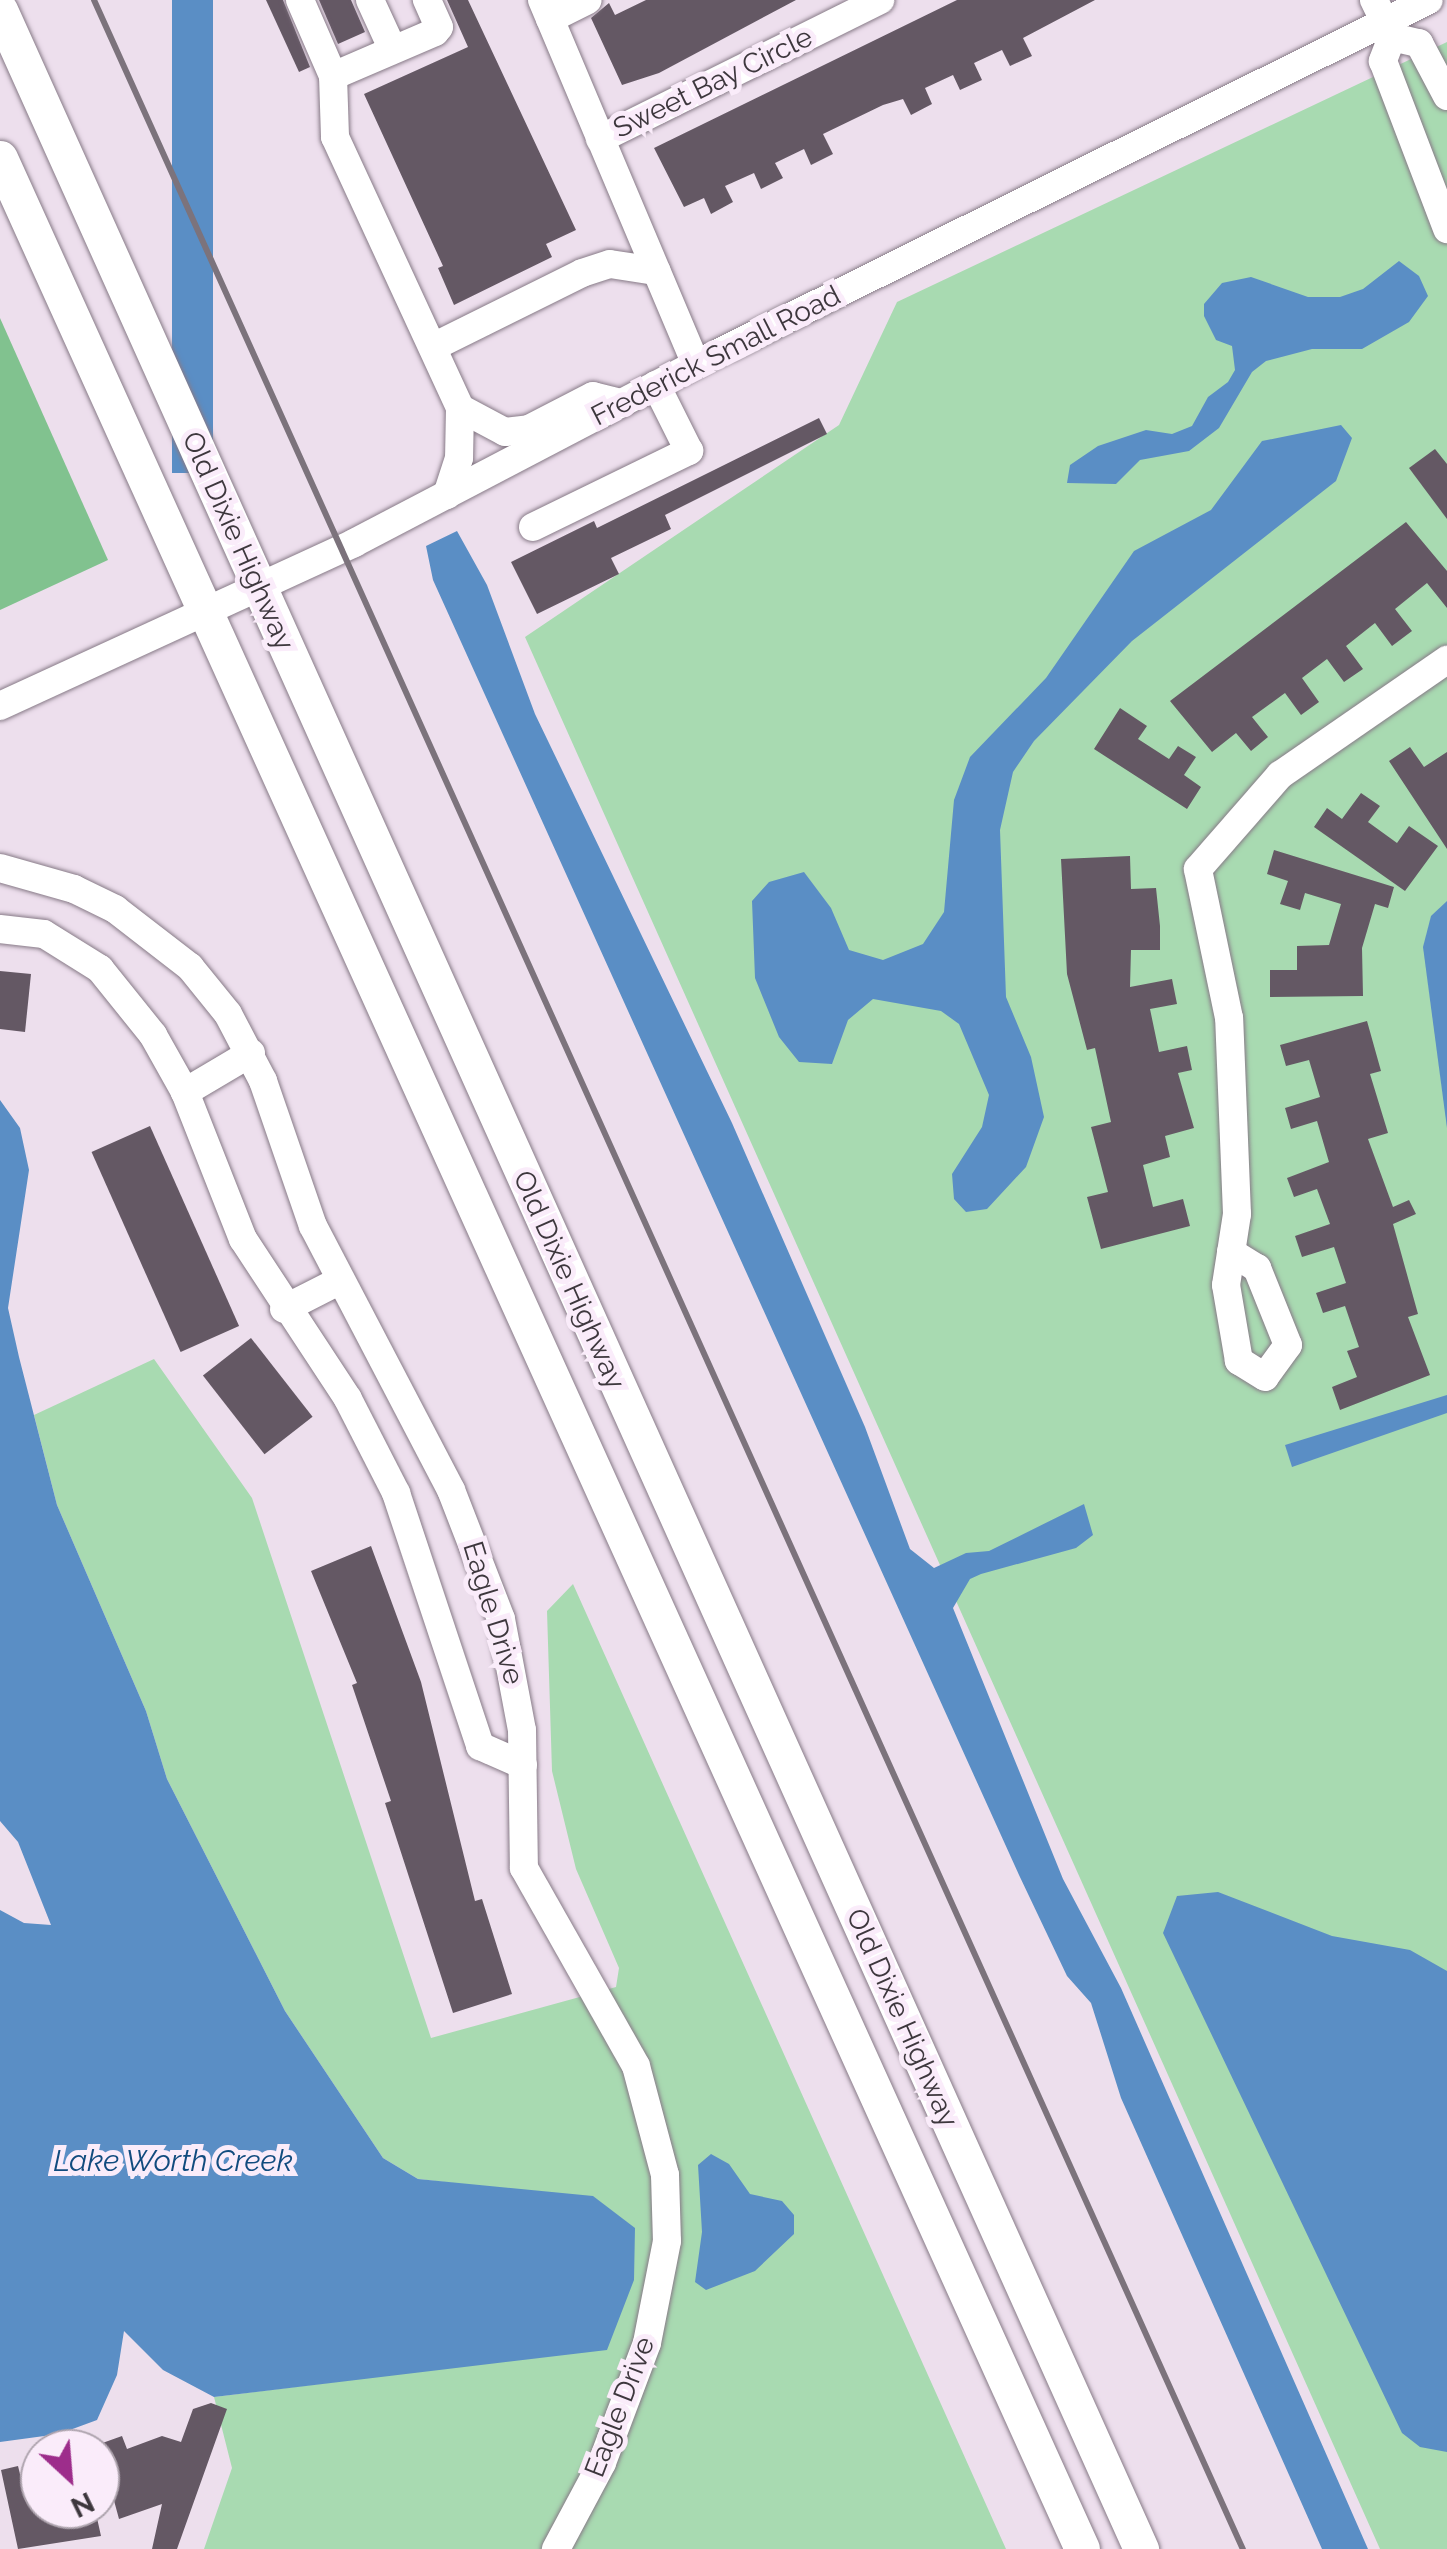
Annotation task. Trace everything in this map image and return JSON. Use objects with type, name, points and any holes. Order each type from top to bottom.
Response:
[{"type":"main road","name":"Old Dixie Highway","points":[[0,10],[1141,2549]]},
{"type":"main road","name":"Old Dixie Highway","points":[[0,158],[1082,2549]]},
{"type":"street","points":[[300,0],[333,76],[335,137],[460,408],[459,458],[447,494]]},
{"type":"street","points":[[370,0],[392,48]]},
{"type":"street","points":[[333,76],[438,30],[427,0]]},
{"type":"street","points":[[546,10],[588,0]]},
{"type":"street","name":"Sweet Bay Circle","points":[[600,139],[880,0]]},
{"type":"street","name":"Frederick Small Road","points":[[0,706],[447,494],[696,364],[1429,0]]},
{"type":"street","name":"Sweet Bay Circle","points":[[546,10],[696,364]]},
{"type":"street","points":[[1384,20],[1420,43],[1447,96]]},
{"type":"street","points":[[1384,20],[1383,61],[1447,229]]},
{"type":"street","points":[[433,347],[582,273],[610,264],[656,271]]},
{"type":"street","points":[[533,527],[689,452],[656,385]]},
{"type":"street","points":[[460,408],[505,432],[528,429],[593,396],[622,403]]},
{"type":"street","points":[[1231,1252],[1238,1214],[1229,1018],[1198,870],[1280,775],[1447,660]]},
{"type":"street","name":"Eagle Drive","points":[[0,868],[74,889],[156,937],[210,990],[251,1053],[339,1281],[439,1468],[501,1619],[518,1694],[524,1868],[636,2066],[665,2175],[668,2241],[646,2344],[602,2463],[556,2549]]},
{"type":"street","points":[[0,928],[44,934],[100,969],[153,1035],[185,1092],[243,1239],[284,1309],[348,1399],[394,1489],[480,1746],[523,1765]]},
{"type":"street","points":[[185,1092],[251,1053]]},
{"type":"street","points":[[284,1309],[339,1281]]},
{"type":"street","points":[[394,1489],[439,1468]]},
{"type":"green space","points":[[1447,42],[1447,2549],[1380,2549],[525,637],[839,425],[897,302]]},
{"type":"green space","points":[[0,318],[108,560],[0,610]]},
{"type":"green space","points":[[154,1359],[252,1498],[431,2038],[616,1987],[619,1968],[576,1869],[552,1771],[547,1611],[573,1584],[1006,2549],[204,2549],[232,2468],[214,2397],[382,2376],[497,2188],[418,2179],[383,2158],[285,2011],[167,1779],[146,1711],[57,1505],[34,1415]]},
{"type":"water","points":[[172,0],[213,0],[213,473],[172,473]]},
{"type":"water","points":[[1399,261],[1419,276],[1428,296],[1409,322],[1362,349],[1312,349],[1266,361],[1252,372],[1219,428],[1189,451],[1140,460],[1116,484],[1067,483],[1070,465],[1098,446],[1146,430],[1172,434],[1192,426],[1208,397],[1228,382],[1235,370],[1232,346],[1216,340],[1204,316],[1204,304],[1222,283],[1251,277],[1308,297],[1340,297],[1363,289]]},
{"type":"water","points":[[1341,425],[1352,438],[1336,481],[1132,641],[1034,741],[1013,772],[1000,830],[1006,997],[1031,1057],[1044,1117],[1026,1167],[987,1209],[966,1212],[954,1199],[952,1174],[982,1127],[989,1095],[959,1024],[941,1011],[873,999],[848,1020],[832,1064],[799,1062],[779,1037],[755,978],[752,901],[769,882],[804,872],[831,908],[849,950],[883,960],[923,944],[944,912],[954,800],[970,757],[1046,678],[1134,551],[1211,510],[1262,441]]},
{"type":"water","points":[[457,531],[487,585],[535,714],[732,1123],[865,1427],[910,1549],[934,1568],[966,1553],[989,1551],[1084,1504],[1093,1535],[1076,1548],[970,1579],[953,1608],[1063,1879],[1121,1988],[1368,2549],[1322,2549],[1121,2098],[1091,2003],[1067,1976],[1019,1875],[433,580],[426,546]]},
{"type":"water","points":[[1447,901],[1447,1128],[1423,947],[1431,916]]},
{"type":"water","name":"Lake Worth Creek","points":[[0,1100],[20,1128],[29,1170],[8,1308],[19,1357],[57,1505],[146,1711],[167,1779],[285,2011],[383,2158],[418,2179],[593,2196],[635,2228],[634,2280],[607,2350],[214,2397],[163,2370],[124,2331],[117,2375],[97,2420],[73,2429],[20,2429],[20,2439],[0,2442],[0,1910],[24,1923],[51,1925],[18,1842],[0,1821]]},
{"type":"water","points":[[1447,1395],[1447,1413],[1292,1467],[1285,1445]]},
{"type":"water","points":[[1218,1892],[1332,1936],[1410,1950],[1447,1971],[1447,2452],[1420,2447],[1402,2433],[1163,1933],[1177,1896]]},
{"type":"water","points":[[711,2154],[729,2164],[750,2194],[782,2201],[794,2215],[794,2234],[755,2271],[706,2290],[695,2282],[702,2232],[698,2165]]},
{"type":"building","points":[[266,0],[283,0],[310,67],[299,72]]},
{"type":"building","points":[[319,0],[351,0],[365,32],[338,44]]},
{"type":"building","points":[[447,0],[468,0],[576,230],[546,244],[552,257],[454,305],[438,268],[443,266],[364,94],[468,47]]},
{"type":"building","points":[[646,0],[796,0],[659,73],[622,85],[591,18],[609,3],[615,15]]},
{"type":"building","points":[[957,0],[1095,0],[1023,38],[1032,56],[1010,66],[1002,50],[974,63],[982,80],[960,90],[953,75],[925,88],[932,104],[911,115],[903,99],[823,134],[833,154],[811,165],[804,149],[775,163],[783,178],[761,189],[754,173],[725,186],[733,202],[711,214],[704,198],[684,207],[654,148]]},
{"type":"building","points":[[819,418],[827,434],[665,515],[671,529],[611,558],[619,574],[537,614],[511,562],[594,521],[597,528]]},
{"type":"building","points":[[1435,449],[1447,464],[1447,519],[1409,468]]},
{"type":"building","points":[[1406,522],[1447,571],[1447,608],[1427,583],[1395,609],[1412,631],[1392,646],[1375,623],[1346,646],[1363,669],[1344,682],[1327,659],[1302,678],[1319,702],[1301,715],[1285,693],[1252,717],[1268,737],[1251,751],[1236,733],[1212,752],[1170,701]]},
{"type":"building","points":[[1120,708],[1147,726],[1138,739],[1169,759],[1178,746],[1196,757],[1184,775],[1201,787],[1187,809],[1094,749]]},
{"type":"building","points":[[1410,747],[1424,767],[1447,752],[1447,849],[1389,761]]},
{"type":"building","points":[[1361,793],[1380,806],[1368,822],[1397,843],[1409,826],[1438,846],[1405,891],[1314,827],[1327,808],[1342,819]]},
{"type":"building","points":[[1274,850],[1394,887],[1388,908],[1375,904],[1362,948],[1363,996],[1270,997],[1270,970],[1297,970],[1297,946],[1329,945],[1341,904],[1305,893],[1300,910],[1280,904],[1288,881],[1267,874]]},
{"type":"building","points":[[1130,856],[1131,889],[1156,888],[1160,950],[1131,950],[1130,987],[1172,979],[1177,1004],[1150,1009],[1159,1052],[1187,1046],[1192,1070],[1178,1073],[1194,1128],[1165,1136],[1170,1157],[1143,1165],[1153,1207],[1183,1199],[1190,1226],[1101,1249],[1087,1197],[1108,1192],[1091,1127],[1111,1122],[1095,1048],[1087,1050],[1067,974],[1061,859]]},
{"type":"building","points":[[0,971],[31,974],[25,1032],[0,1029]]},
{"type":"building","points":[[1367,1021],[1381,1071],[1370,1074],[1388,1133],[1368,1139],[1393,1207],[1409,1200],[1416,1214],[1393,1224],[1418,1314],[1408,1317],[1430,1375],[1340,1410],[1332,1387],[1357,1377],[1347,1351],[1359,1347],[1345,1306],[1323,1313],[1316,1293],[1346,1283],[1334,1247],[1302,1257],[1295,1236],[1330,1224],[1317,1189],[1294,1197],[1287,1178],[1329,1162],[1317,1121],[1291,1129],[1285,1108],[1320,1097],[1309,1060],[1286,1066],[1280,1045]]},
{"type":"building","points":[[150,1126],[239,1326],[181,1352],[92,1152]]},
{"type":"building","points":[[251,1338],[313,1417],[264,1454],[203,1376]]},
{"type":"building","points":[[371,1546],[421,1682],[475,1901],[482,1899],[512,1994],[453,2013],[385,1803],[391,1801],[352,1685],[357,1683],[311,1571]]},
{"type":"building","points":[[211,2403],[227,2409],[177,2549],[152,2549],[162,2504],[120,2519],[120,2437],[127,2449],[162,2436],[181,2442],[193,2409]]},
{"type":"building","points":[[18,2466],[20,2529],[99,2529],[101,2536],[18,2549],[1,2470]]},
{"type":"railway","points":[[94,0],[1243,2549]]}]
